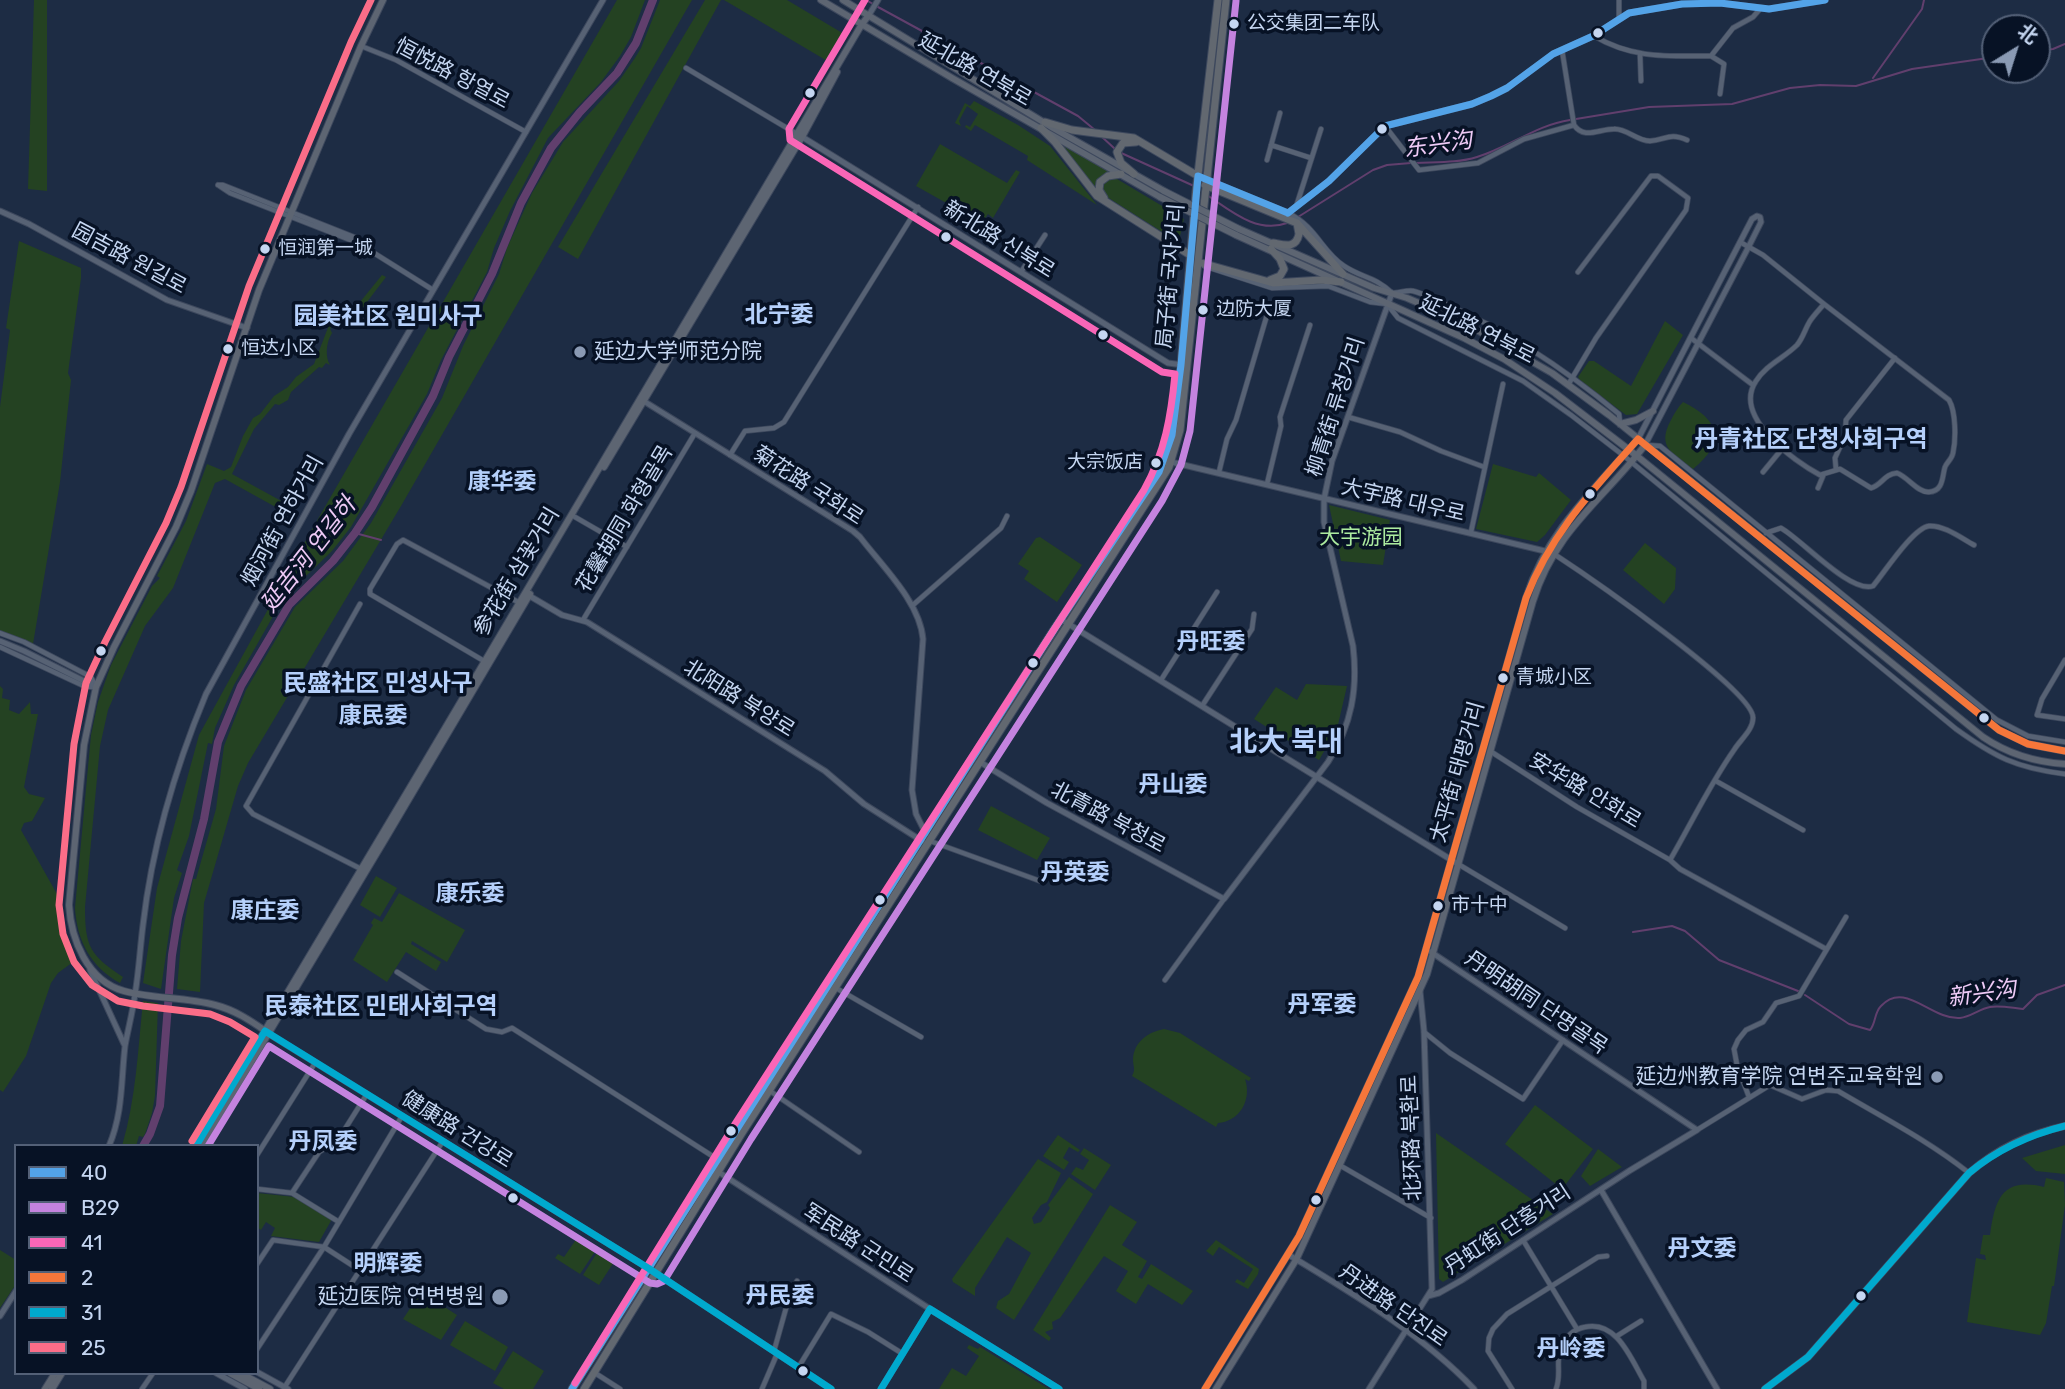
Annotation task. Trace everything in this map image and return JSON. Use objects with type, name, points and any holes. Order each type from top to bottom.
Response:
[{"type":"main road","points":[[86,963],[71,927],[69,905],[84,745],[96,687],[181,515],[201,464],[259,290],[361,46],[383,0]]},
{"type":"main road","name":"延北路 연북로","points":[[821,0],[1134,174],[1162,194]]},
{"type":"main road","name":"延北路 연북로","points":[[843,0],[1121,174],[1238,232],[1342,278],[1387,304],[1453,333],[1513,365],[1567,401],[1637,456],[1983,737],[2016,755],[2041,762],[2065,764]]},
{"type":"main road","name":"局子街 국자거리","points":[[572,1389],[648,1268],[770,1091],[836,988],[926,838],[979,762],[1128,520],[1168,461],[1198,260],[1218,0]]},
{"type":"main road","name":"局子街 국자거리","points":[[1184,365],[1196,192],[1202,182],[1226,0]]},
{"type":"main road","name":"参花街 삼꽃거리","points":[[199,1144],[869,15]]},
{"type":"main road","points":[[1043,125],[1134,138],[1202,182]]},
{"type":"main road","points":[[1043,125],[1097,196],[1190,254]]},
{"type":"main road","points":[[1134,174],[1118,159],[1118,150],[1123,143],[1136,142],[1202,182],[1294,218],[1342,278]]},
{"type":"main road","points":[[1121,174],[1102,180],[1098,187],[1100,194],[1190,254]]},
{"type":"main road","points":[[1272,246],[1290,246],[1297,242],[1299,234],[1294,218]]},
{"type":"main road","points":[[1198,260],[1269,279],[1280,276],[1284,271],[1283,264],[1272,246]]},
{"type":"main road","points":[[1198,260],[1273,283],[1342,278]]},
{"type":"main road","name":"延北路 연북로","points":[[1342,278],[1433,309],[1489,336],[1568,385],[1999,730],[2028,744],[2065,751]]},
{"type":"main road","name":"参花街 삼꽃거리","points":[[267,1032],[518,602],[527,594],[575,517],[641,400]]},
{"type":"main road","points":[[1620,424],[1636,420],[1653,411]]},
{"type":"main road","name":"太平街 태평거리","points":[[1216,1389],[1296,1260],[1420,992],[1528,592],[1545,551],[1567,519],[1638,439]]},
{"type":"main road","name":"太平街 태평거리","points":[[1487,749],[1536,592],[1553,554],[1572,527],[1645,445]]},
{"type":"main road","name":"局子街 국자거리","points":[[584,1389],[656,1273],[715,1170],[718,1159],[1065,622]]},
{"type":"main road","name":"太平街 태평거리","points":[[1205,1389],[1289,1255],[1430,952]]},
{"type":"main road","name":"健康路 건강로","points":[[86,963],[109,984],[123,991],[200,1002],[237,1013],[267,1032]]},
{"type":"main road","points":[[1765,1389],[1808,1357],[1969,1173],[2007,1145],[2026,1136],[2065,1126]]},
{"type":"main road","points":[[232,1375],[248,1388],[259,1389]]},
{"type":"main road","points":[[244,1375],[270,1389]]},
{"type":"street","name":"烟河街 연하거리","points":[[110,1144],[120,1110],[125,1046],[135,993],[143,921],[159,843],[191,731],[206,694],[288,543],[603,0]]},
{"type":"street","points":[[1619,0],[1619,18]]},
{"type":"street","points":[[1296,208],[1329,181],[1385,126],[1472,104],[1491,96],[1507,88],[1562,49],[1593,36],[1619,18],[1641,9],[1720,3],[1760,9],[1825,0]]},
{"type":"street","name":"参花街 삼꽃거리","points":[[869,15],[876,4]]},
{"type":"street","points":[[1711,56],[1733,27],[1753,17],[1760,9]]},
{"type":"street","points":[[1593,36],[1607,44],[1640,54],[1711,56],[1724,64],[1720,94]]},
{"type":"street","name":"恒悦路 항열로","points":[[361,46],[396,60],[526,132]]},
{"type":"street","points":[[1562,49],[1574,121],[1579,132],[1584,134],[1614,129],[1650,141],[1672,135],[1687,140]]},
{"type":"street","points":[[1640,54],[1641,81]]},
{"type":"street","points":[[686,68],[800,135]]},
{"type":"street","points":[[1267,160],[1280,113]]},
{"type":"street","points":[[1385,126],[1419,170],[1478,163],[1499,155],[1524,139],[1574,121]]},
{"type":"street","points":[[1321,129],[1294,218],[1343,265],[1380,282],[1392,293],[1411,291],[1455,309],[1509,337],[1573,378],[1619,414],[1620,424]]},
{"type":"street","name":"新北路 신북로","points":[[800,135],[1168,363],[1184,365]]},
{"type":"street","points":[[1271,145],[1311,158]]},
{"type":"street","points":[[1568,385],[1596,338],[1686,210],[1688,198],[1658,176],[1651,176],[1577,272]]},
{"type":"street","points":[[291,214],[230,193],[218,185],[223,185],[291,214],[362,246],[433,290]]},
{"type":"street","points":[[730,455],[745,431],[774,428],[783,422],[918,207]]},
{"type":"street","name":"园吉路 원길로","points":[[0,211],[37,228],[167,300],[247,328]]},
{"type":"street","name":"太平街 태평거리","points":[[1638,439],[1752,219],[1760,217],[1749,246],[1645,445]]},
{"type":"street","points":[[1021,272],[1045,236]]},
{"type":"street","points":[[1741,242],[1763,255],[1948,398],[1952,404],[1954,448],[1945,468],[1944,480],[1935,491],[1925,492],[1901,474],[1894,473],[1886,475],[1871,488],[1850,473],[1836,469],[1823,476],[1818,488]]},
{"type":"street","points":[[1198,260],[1207,268],[1272,288],[1328,286],[1370,302],[1387,304],[1398,318],[1523,381],[1631,462],[1982,748],[2010,763],[2065,774]]},
{"type":"street","name":"柳青街 류청거리","points":[[1224,899],[1334,753],[1344,734],[1353,702],[1353,646],[1324,522],[1324,499],[1332,461],[1392,293]]},
{"type":"street","points":[[1823,476],[1782,449],[1758,423],[1752,405],[1753,385],[1767,368],[1797,345],[1810,321],[1824,304]]},
{"type":"street","points":[[1219,472],[1267,315]]},
{"type":"street","points":[[1266,484],[1281,426],[1280,418],[1310,325]]},
{"type":"street","points":[[1691,338],[1753,385]]},
{"type":"street","points":[[1836,469],[1835,458],[1845,436],[1846,421],[1895,358]]},
{"type":"street","points":[[1471,532],[1503,384]]},
{"type":"street","name":"菊花路 국화로","points":[[641,400],[853,531],[913,606],[922,628],[923,639],[912,790],[916,814],[926,838]]},
{"type":"street","points":[[1348,417],[1400,432],[1485,467]]},
{"type":"street","name":"花馨胡同 화형골목","points":[[583,620],[695,433]]},
{"type":"street","points":[[1645,445],[1660,446],[1997,720],[2028,736],[2065,742]]},
{"type":"street","points":[[1763,472],[1782,449]]},
{"type":"street","name":"大宇路 대우로","points":[[1168,461],[1471,532],[1553,554]]},
{"type":"street","points":[[913,606],[1000,528],[1007,516]]},
{"type":"street","points":[[575,517],[627,547]]},
{"type":"street","points":[[1759,537],[1781,528],[1848,580],[1866,587],[1873,586],[1913,536],[1925,527],[1932,526],[1947,531],[1974,545]]},
{"type":"street","points":[[484,661],[372,595],[370,589],[397,544],[403,540],[518,602]]},
{"type":"street","points":[[1553,554],[1698,659],[1742,698],[1752,712],[1749,729],[1670,860]]},
{"type":"street","points":[[1161,680],[1217,592]]},
{"type":"street","name":"北阳路 북양로","points":[[527,594],[562,615],[583,620],[825,771],[864,804],[926,838]]},
{"type":"street","points":[[360,604],[246,806],[253,814],[361,869]]},
{"type":"street","points":[[1202,706],[1252,629],[1254,614]]},
{"type":"street","points":[[1065,622],[1565,928]]},
{"type":"street","points":[[0,633],[24,642],[91,677],[96,687]]},
{"type":"street","points":[[0,644],[24,650],[96,687]]},
{"type":"street","points":[[2065,660],[2042,699],[2038,715],[2065,719]]},
{"type":"street","name":"安华路 안화로","points":[[1487,749],[1577,807],[1670,860],[1680,869],[1826,949]]},
{"type":"street","name":"北青路 북청로","points":[[979,762],[1046,803],[1224,899]]},
{"type":"street","points":[[1716,781],[1803,830]]},
{"type":"street","points":[[926,838],[1040,881]]},
{"type":"street","points":[[1165,980],[1224,899]]},
{"type":"street","points":[[1749,1097],[1737,1065],[1734,1049],[1738,1040],[1746,1030],[1763,1023],[1776,1003],[1799,996],[1846,917]]},
{"type":"street","name":"丹明胡同 단명골목","points":[[1430,952],[1697,1130]]},
{"type":"street","points":[[86,963],[125,1046]]},
{"type":"street","points":[[397,972],[486,1029],[502,1032],[512,1028],[718,1159]]},
{"type":"street","name":"北环路 북환로","points":[[1418,977],[1424,1031],[1431,1217],[1432,1284],[1428,1297]]},
{"type":"street","points":[[836,988],[920,1037]]},
{"type":"street","points":[[1424,1031],[1450,1053],[1523,1099],[1563,1040]]},
{"type":"street","name":"健康路 건강로","points":[[267,1032],[656,1273],[831,1389]]},
{"type":"street","points":[[259,1153],[315,1063]]},
{"type":"street","points":[[1697,1130],[1770,1085],[1802,1099],[1826,1090],[1838,1091],[1954,1161],[1969,1173]]},
{"type":"street","points":[[770,1091],[859,1152]]},
{"type":"street","points":[[292,1193],[319,1152],[338,1140],[368,1094]]},
{"type":"street","points":[[259,1346],[324,1247],[402,1116]]},
{"type":"street","name":"丹虹街 단홍거리","points":[[1369,1389],[1428,1297],[1462,1280],[1697,1130]]},
{"type":"street","points":[[259,1373],[286,1388],[443,1141]]},
{"type":"street","points":[[1341,1166],[1431,1217]]},
{"type":"street","name":"军民路 군민로","points":[[715,1170],[930,1310],[1059,1389]]},
{"type":"street","points":[[259,1189],[292,1193],[339,1222]]},
{"type":"street","points":[[1601,1190],[1717,1389]]},
{"type":"street","points":[[1523,1239],[1577,1329]]},
{"type":"street","points":[[259,1262],[273,1240],[324,1247],[361,1271]]},
{"type":"street","name":"丹进路 단진로","points":[[1289,1255],[1405,1330],[1474,1389]]},
{"type":"street","points":[[1512,1389],[1491,1358],[1488,1345],[1499,1321],[1598,1257],[1607,1256]]},
{"type":"street","points":[[762,1389],[775,1353],[790,1294],[797,1281]]},
{"type":"street","points":[[0,1316],[14,1295]]},
{"type":"street","points":[[881,1389],[930,1310]]},
{"type":"street","points":[[798,1368],[831,1314],[868,1332],[903,1354]]},
{"type":"street","points":[[1617,1336],[1641,1321]]},
{"type":"street","points":[[1556,1389],[1560,1373],[1559,1350],[1563,1342],[1577,1329],[1592,1325],[1609,1330],[1617,1336],[1644,1381],[1643,1389]]},
{"type":"street","points":[[594,1373],[620,1389]]},
{"type":"street","points":[[220,1375],[248,1388]]},
{"type":"green space","points":[[34,0],[47,0],[47,191],[28,189]]},
{"type":"green space","points":[[617,0],[645,0],[631,37],[601,82],[548,138],[510,211],[487,272],[441,360],[427,394],[351,527],[332,551],[284,597],[234,685],[215,728],[212,744],[208,743],[189,836],[177,870],[182,873],[174,898],[161,989],[143,983],[157,888],[199,735],[311,531]]},
{"type":"green space","points":[[660,0],[692,0],[401,506],[248,763],[238,786],[204,903],[200,992],[177,989],[181,941],[193,879],[196,879],[216,809],[224,746],[246,690],[295,607],[343,561],[371,523],[442,398],[463,346],[499,274],[507,248],[532,193],[563,142],[619,81],[635,58]]},
{"type":"green space","points":[[705,0],[721,0],[578,259],[558,247]]},
{"type":"green space","points":[[724,0],[787,0],[844,34],[829,62]]},
{"type":"green space","points":[[974,101],[1050,146],[1097,205],[1027,160],[1028,156],[975,125],[971,131],[965,127],[970,127],[978,114],[967,106],[959,121],[961,126],[955,123],[965,103],[970,106]]},
{"type":"green space","points":[[940,144],[1007,183],[1016,170],[1020,172],[993,218],[988,214],[982,223],[916,186]]},
{"type":"green space","points":[[1061,144],[1111,172],[1100,177],[1094,188]]},
{"type":"green space","points":[[1110,179],[1117,179],[1184,219],[1180,236],[1167,235],[1107,197],[1103,185]]},
{"type":"green space","points":[[19,241],[81,268],[68,373],[71,380],[60,482],[33,644],[0,632],[0,407],[10,330],[6,328]]},
{"type":"green space","points":[[382,275],[386,277],[355,316],[346,319],[342,316],[330,329],[332,333],[327,354],[330,365],[326,363],[322,368],[319,367],[291,392],[288,400],[279,405],[275,404],[254,429],[232,474],[285,503],[281,510],[225,479],[215,483],[173,588],[145,626],[108,710],[100,746],[85,921],[92,949],[96,956],[123,977],[120,983],[101,969],[87,952],[76,920],[75,908],[91,735],[98,702],[111,665],[152,586],[160,578],[157,576],[186,521],[207,464],[224,471],[231,467],[253,418],[260,414],[274,396],[314,364],[329,325],[340,313],[356,307]]},
{"type":"green space","points":[[1665,321],[1683,335],[1637,414],[1626,415],[1580,380],[1578,377],[1589,361],[1594,361],[1631,386]]},
{"type":"green space","points":[[1683,402],[1705,416],[1714,432],[1711,450],[1693,469],[1673,454],[1665,437]]},
{"type":"green space","points":[[1493,464],[1536,477],[1539,473],[1571,500],[1537,542],[1476,529]]},
{"type":"green space","name":"大宇游园","points":[[1329,505],[1390,520],[1383,565],[1341,561]]},
{"type":"green space","points":[[1040,537],[1082,565],[1057,602],[1024,579],[1029,571],[1018,564],[1036,538]]},
{"type":"green space","points":[[1645,543],[1676,568],[1675,589],[1664,604],[1623,570]]},
{"type":"green space","points":[[1306,684],[1347,686],[1337,729],[1319,760],[1254,719],[1276,687],[1297,700]]},
{"type":"green space","points":[[0,686],[3,689],[2,698],[10,700],[9,710],[19,714],[30,702],[31,714],[38,714],[24,787],[29,794],[45,798],[32,821],[24,823],[21,830],[62,903],[73,962],[58,973],[51,983],[26,1056],[3,1092],[0,1090]]},
{"type":"green space","points":[[991,806],[1050,838],[1037,860],[978,830]]},
{"type":"green space","points":[[376,876],[397,888],[380,917],[360,905]]},
{"type":"green space","points":[[399,893],[465,930],[447,962],[412,941],[411,944],[441,962],[436,971],[406,952],[387,982],[353,960],[373,925],[371,923],[374,918],[382,922]]},
{"type":"green space","points":[[143,1001],[158,1003],[152,1113],[145,1134],[143,1137],[139,1136],[137,1144],[123,1144],[127,1128]]},
{"type":"green space","points":[[1164,1029],[1180,1033],[1251,1078],[1249,1081],[1245,1079],[1247,1094],[1238,1114],[1218,1123],[1216,1127],[1132,1076],[1134,1053],[1139,1043],[1147,1035]]},
{"type":"green space","points":[[1535,1105],[1593,1149],[1562,1189],[1505,1144]]},
{"type":"green space","points":[[1436,1133],[1553,1214],[1443,1282],[1439,1279]]},
{"type":"green space","points":[[1058,1135],[1080,1150],[1078,1152],[1069,1147],[1063,1158],[1069,1162],[1064,1170],[1043,1156]]},
{"type":"green space","points":[[2065,1145],[2065,1174],[2036,1171],[2022,1158]]},
{"type":"green space","points":[[1084,1148],[1111,1165],[1095,1190],[1071,1174],[1076,1167],[1083,1170],[1089,1160],[1080,1154]]},
{"type":"green space","points":[[1598,1149],[1622,1167],[1590,1186],[1581,1176]]},
{"type":"green space","points":[[1038,1159],[1061,1173],[1047,1202],[1041,1205],[1032,1218],[1034,1224],[1041,1222],[1050,1208],[1048,1205],[1069,1177],[1093,1194],[1014,1320],[996,1308],[998,1301],[1009,1294],[1031,1253],[1007,1237],[975,1288],[975,1296],[952,1279]]},
{"type":"green space","points":[[2046,1178],[2064,1182],[2065,1205],[2054,1286],[2046,1323],[2040,1335],[1967,1322],[1976,1258],[1986,1260],[1985,1255],[1980,1254],[1983,1235],[1990,1235],[1998,1201],[2010,1188],[2019,1185],[2044,1187]]},
{"type":"green space","points":[[259,1193],[295,1197],[332,1219],[319,1242],[271,1236],[275,1228],[266,1222],[261,1230]]},
{"type":"green space","points":[[1110,1205],[1137,1222],[1122,1245],[1147,1261],[1138,1277],[1142,1279],[1151,1264],[1193,1291],[1182,1305],[1148,1284],[1136,1304],[1116,1291],[1128,1271],[1104,1256],[1060,1318],[1052,1322],[1053,1329],[1045,1332],[1051,1338],[1049,1341],[1033,1330]]},
{"type":"green space","points":[[577,1238],[596,1250],[580,1274],[555,1258],[558,1254],[564,1257]]},
{"type":"green space","points":[[1216,1240],[1259,1269],[1248,1289],[1235,1282],[1237,1279],[1244,1283],[1253,1269],[1219,1247],[1213,1256],[1206,1251]]},
{"type":"green space","points":[[0,1250],[14,1259],[14,1287],[0,1308]]},
{"type":"green space","points":[[598,1251],[614,1262],[599,1285],[583,1275]]},
{"type":"green space","points":[[421,1292],[457,1315],[441,1340],[403,1319]]},
{"type":"green space","points":[[465,1321],[508,1347],[495,1371],[450,1345]]},
{"type":"green space","points":[[969,1345],[978,1349],[980,1347],[1049,1389],[939,1389],[952,1368],[966,1376],[979,1356],[967,1348]]},
{"type":"green space","points":[[513,1351],[544,1371],[533,1389],[504,1389],[493,1383]]},
{"type":"waterway","name":"延吉河 연길하","points":[[144,1144],[160,1106],[172,955],[178,918],[204,819],[218,742],[241,686],[289,605],[333,561],[372,507],[433,396],[449,357],[492,274],[521,203],[551,148],[617,73],[636,43],[653,0]]},
{"type":"waterway","name":"东兴沟","points":[[866,0],[873,4]]},
{"type":"waterway","points":[[1873,78],[1922,9],[1924,0]]},
{"type":"waterway","name":"东兴沟","points":[[878,7],[1078,116],[1095,130]]},
{"type":"waterway","name":"东兴沟","points":[[2051,49],[2065,44]]},
{"type":"waterway","name":"东兴沟","points":[[1576,119],[1649,107],[1732,104],[1790,88],[1856,86],[1912,69],[1981,59]]},
{"type":"waterway","name":"东兴沟","points":[[1416,163],[1470,159],[1501,148],[1546,126],[1570,120]]},
{"type":"waterway","name":"东兴沟","points":[[1101,136],[1115,149]]},
{"type":"waterway","name":"东兴沟","points":[[1119,152],[1194,186]]},
{"type":"waterway","name":"东兴沟","points":[[1298,217],[1373,170],[1387,165],[1411,163]]},
{"type":"waterway","name":"东兴沟","points":[[1207,195],[1235,214],[1255,223],[1265,226],[1287,223]]},
{"type":"waterway","name":"新兴沟","points":[[355,533],[381,540]]},
{"type":"waterway","name":"新兴沟","points":[[1633,932],[1672,926],[1685,931],[1719,960],[1798,991]]},
{"type":"waterway","name":"新兴沟","points":[[1805,995],[1849,1024],[1870,1030],[1879,1009],[1890,999],[1909,999],[1949,1017],[1960,1018],[1990,1007],[2023,1009],[2037,995],[2065,985]]},
{"type":"transit line","name":"25","points":[[192,1141],[255,1037],[210,1014],[118,1001],[92,985],[74,962],[63,934],[59,905],[74,744],[86,683],[166,523],[181,487],[249,286],[371,0]]},
{"type":"transit line","name":"41","points":[[575,1383],[733,1127],[1144,490],[1162,448],[1169,419],[1175,374],[1162,372],[790,140],[789,129],[865,0]]},
{"type":"transit line","name":"40","points":[[1288,213],[1329,181],[1385,126],[1472,104],[1491,96],[1507,88],[1553,54],[1593,36],[1629,13],[1682,4],[1720,3],[1769,9],[1825,0]]},
{"type":"transit line","name":"B29","points":[[209,1144],[269,1046],[650,1283],[664,1281],[751,1139],[1162,501],[1181,465],[1190,431],[1236,1]]},
{"type":"transit line","name":"40","points":[[572,1389],[1055,628],[1159,472],[1172,435],[1198,176],[1288,213]]},
{"type":"transit line","name":"2","points":[[1205,1389],[1299,1236],[1418,977],[1526,598],[1536,575],[1574,513],[1638,439],[1999,730],[2028,744],[2065,751]]},
{"type":"transit line","name":"31","points":[[197,1144],[265,1031],[648,1268],[831,1389]]},
{"type":"transit line","name":"31","points":[[1765,1389],[1808,1357],[1969,1173],[2014,1144],[2065,1126]]},
{"type":"transit line","name":"31","points":[[930,1309],[1059,1389]]},
{"type":"transit line","name":"31","points":[[881,1389],[930,1309]]},
{"type":"place","name":"公交集团二车队","points":[[1234,24]]},
{"type":"place","name":"恒润第一城","points":[[265,249]]},
{"type":"place","name":"边防大厦","points":[[1203,310]]},
{"type":"place","name":"恒达小区","points":[[228,349]]},
{"type":"place","name":"延边大学师范分院","points":[[580,352]]},
{"type":"place","name":"大宗饭店","points":[[1156,463]]},
{"type":"place","name":"青城小区","points":[[1503,678]]},
{"type":"place","name":"市十中","points":[[1438,906]]},
{"type":"place","name":"延边州教育学院 연변주교육학원","points":[[1937,1077]]},
{"type":"place","name":"延边医院 연변병원","points":[[500,1297]]},
{"type":"district","name":"北宁委","points":[[779,315]]},
{"type":"district","name":"园美社区 원미사구","points":[[388,317]]},
{"type":"district","name":"丹青社区 단청사회구역","points":[[1811,440]]},
{"type":"district","name":"康华委","points":[[502,482]]},
{"type":"district","name":"丹旺委","points":[[1211,642]]},
{"type":"district","name":"民盛社区 민성사구","points":[[378,684]]},
{"type":"district","name":"康民委","points":[[373,716]]},
{"type":"district","name":"北大 북대","points":[[1286,743]]},
{"type":"district","name":"丹山委","points":[[1173,785]]},
{"type":"district","name":"丹英委","points":[[1075,873]]},
{"type":"district","name":"康乐委","points":[[470,894]]},
{"type":"district","name":"康庄委","points":[[265,911]]},
{"type":"district","name":"丹军委","points":[[1322,1005]]},
{"type":"district","name":"民泰社区 민태사회구역","points":[[381,1007]]},
{"type":"district","name":"丹凤委","points":[[323,1142]]},
{"type":"district","name":"丹文委","points":[[1702,1249]]},
{"type":"district","name":"明辉委","points":[[388,1264]]},
{"type":"district","name":"丹民委","points":[[780,1296]]},
{"type":"district","name":"丹岭委","points":[[1571,1349]]}]
